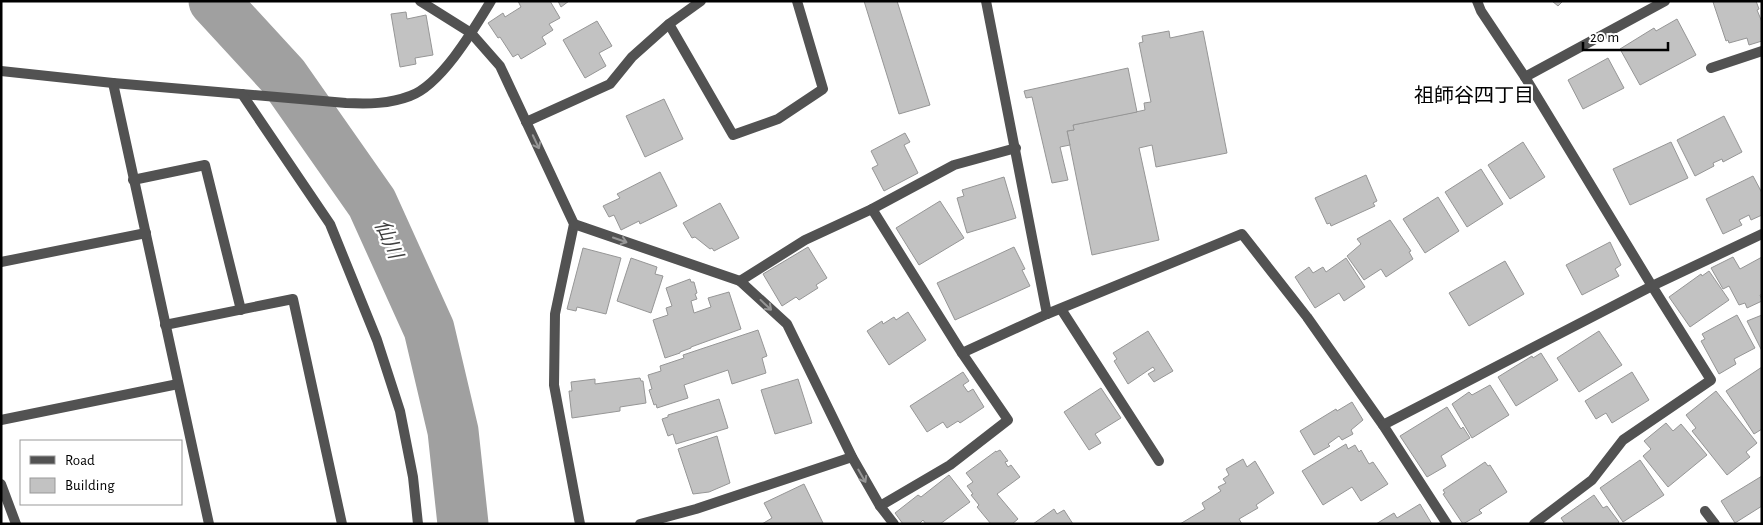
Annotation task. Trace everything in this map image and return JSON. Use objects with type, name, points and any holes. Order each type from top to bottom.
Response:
[{"type":"street","points":[[420,1],[471,33],[500,66],[574,224],[554,314],[554,385],[580,524]]},
{"type":"street","points":[[1,71],[336,103],[369,104],[394,101],[411,96],[426,88],[436,78],[471,33],[491,1]]},
{"type":"street","points":[[526,122],[610,84],[632,57],[669,24],[702,1]]},
{"type":"street","points":[[669,24],[733,135],[778,119],[823,89],[797,1]]},
{"type":"street","points":[[986,1],[1047,314]]},
{"type":"street","points":[[1477,1],[1481,12],[1525,77],[1711,380],[1623,440],[1592,480],[1534,524]]},
{"type":"street","points":[[1525,77],[1665,1]]},
{"type":"street","points":[[1711,68],[1762,51]]},
{"type":"street","points":[[113,83],[209,524]]},
{"type":"street","points":[[242,94],[330,224],[377,340],[400,411],[418,524]]},
{"type":"street","points":[[740,281],[805,240],[872,209],[954,165],[1016,148]]},
{"type":"street","points":[[134,180],[205,165],[241,310]]},
{"type":"street","points":[[872,209],[962,353],[1008,420],[950,465],[880,506]]},
{"type":"street","points":[[574,224],[740,281],[787,324],[852,457],[880,506],[894,524]]},
{"type":"street","points":[[1,262],[146,233]]},
{"type":"street","points":[[962,353],[1047,314],[1242,234],[1307,317],[1383,425],[1447,524]]},
{"type":"street","points":[[1383,425],[1652,286],[1762,234]]},
{"type":"street","points":[[166,325],[293,299],[342,524]]},
{"type":"street","points":[[1061,309],[1160,461]]},
{"type":"street","points":[[1,420],[178,384]]},
{"type":"street","points":[[640,524],[696,509],[852,457]]},
{"type":"street","points":[[1,484],[16,524]]},
{"type":"street","points":[[1705,512],[1715,524]]},
{"type":"building","points":[[518,1],[550,1],[560,18],[549,24],[553,30],[542,37],[546,44],[521,59],[518,54],[513,57],[488,23],[503,13],[505,17],[521,7]]},
{"type":"building","points":[[558,1],[569,1],[561,7]]},
{"type":"building","points":[[864,1],[897,1],[930,105],[899,114]]},
{"type":"building","points":[[1552,1],[1563,1],[1558,6]]},
{"type":"building","points":[[1756,1],[1759,9],[1757,10],[1762,22],[1762,41],[1749,45],[1747,38],[1729,43],[1728,40],[1726,41],[1713,2]]},
{"type":"building","points":[[406,12],[407,19],[426,15],[433,55],[415,58],[416,64],[400,67],[391,14]]},
{"type":"building","points":[[1677,19],[1696,55],[1640,85],[1620,49],[1654,28],[1656,31]]},
{"type":"building","points":[[597,21],[612,46],[599,53],[606,66],[585,78],[563,40]]},
{"type":"building","points":[[1169,31],[1170,38],[1203,31],[1227,153],[1156,167],[1152,145],[1139,148],[1159,240],[1092,255],[1067,131],[1074,130],[1073,125],[1145,110],[1144,103],[1151,102],[1139,43],[1143,42],[1142,36]]},
{"type":"building","points":[[1608,58],[1624,88],[1583,109],[1568,80]]},
{"type":"building","points":[[1128,68],[1137,112],[1073,125],[1074,130],[1067,131],[1070,145],[1060,147],[1068,180],[1052,183],[1032,97],[1026,98],[1024,91]]},
{"type":"building","points":[[664,99],[683,139],[645,157],[626,116]]},
{"type":"building","points":[[1724,116],[1742,152],[1723,162],[1722,159],[1713,163],[1714,166],[1695,176],[1677,140]]},
{"type":"building","points":[[905,133],[910,142],[904,145],[918,173],[884,191],[872,168],[878,165],[871,151]]},
{"type":"building","points":[[1523,142],[1545,177],[1510,199],[1488,165]]},
{"type":"building","points":[[1671,142],[1688,178],[1630,205],[1613,169]]},
{"type":"building","points":[[1481,169],[1503,204],[1467,227],[1445,192]]},
{"type":"building","points":[[660,172],[677,206],[640,224],[639,221],[621,230],[614,215],[609,217],[603,206],[620,198],[617,194]]},
{"type":"building","points":[[1366,175],[1377,201],[1373,203],[1375,206],[1331,226],[1330,223],[1327,224],[1315,198]]},
{"type":"building","points":[[1753,176],[1762,193],[1762,215],[1751,220],[1749,215],[1739,220],[1742,225],[1723,234],[1706,199]]},
{"type":"building","points":[[1004,177],[1016,218],[967,233],[957,198],[964,196],[962,190]]},
{"type":"building","points":[[1438,197],[1459,231],[1425,253],[1403,219]]},
{"type":"building","points":[[940,201],[964,238],[919,265],[896,228]]},
{"type":"building","points":[[720,203],[739,238],[714,251],[695,237],[692,238],[683,223]]},
{"type":"building","points":[[1390,220],[1411,251],[1409,252],[1413,259],[1386,277],[1381,269],[1364,280],[1347,256],[1361,244],[1357,239]]},
{"type":"building","points":[[1610,242],[1621,265],[1615,269],[1619,276],[1582,295],[1566,265]]},
{"type":"building","points":[[808,247],[827,278],[816,285],[818,288],[799,300],[796,297],[782,306],[763,274]]},
{"type":"building","points":[[1014,247],[1025,269],[1022,270],[1030,286],[955,320],[937,283]]},
{"type":"building","points":[[583,248],[621,258],[606,314],[577,307],[576,311],[567,309]]},
{"type":"building","points":[[1733,257],[1740,269],[1762,257],[1762,294],[1760,295],[1762,301],[1747,308],[1745,303],[1739,305],[1729,286],[1723,289],[1711,268]]},
{"type":"building","points":[[631,258],[657,267],[655,274],[663,276],[651,313],[617,301]]},
{"type":"building","points":[[1346,258],[1365,287],[1344,301],[1339,293],[1315,308],[1295,277],[1309,267],[1313,273],[1323,267],[1326,272]]},
{"type":"building","points":[[1505,261],[1524,294],[1469,326],[1449,293]]},
{"type":"building","points":[[1709,271],[1729,300],[1690,327],[1669,297],[1701,274],[1702,276]]},
{"type":"building","points":[[690,279],[691,282],[694,282],[697,293],[695,294],[697,299],[691,301],[694,313],[711,307],[708,298],[729,292],[741,329],[665,358],[653,320],[668,315],[666,308],[672,306],[666,288]]},
{"type":"building","points":[[908,312],[926,340],[889,365],[867,331],[882,321],[883,324],[894,317],[896,320]]},
{"type":"building","points":[[1737,315],[1755,348],[1734,359],[1736,364],[1719,374],[1701,341],[1705,339],[1702,334]]},
{"type":"building","points":[[1762,315],[1762,351],[1747,321]]},
{"type":"building","points":[[758,330],[767,356],[762,358],[766,373],[732,384],[728,370],[684,385],[688,398],[657,408],[656,404],[654,405],[649,390],[652,389],[648,375],[661,371],[660,366],[684,358],[683,355]]},
{"type":"building","points":[[1148,331],[1173,371],[1154,382],[1148,374],[1155,370],[1153,367],[1128,384],[1114,361],[1117,359],[1113,353]]},
{"type":"building","points":[[1599,331],[1622,365],[1579,392],[1557,358]]},
{"type":"building","points":[[1541,353],[1558,380],[1516,406],[1498,377],[1532,356],[1533,358]]},
{"type":"building","points":[[1762,367],[1762,429],[1754,434],[1726,391]]},
{"type":"building","points":[[963,372],[969,381],[963,385],[968,392],[973,389],[984,407],[960,423],[958,421],[947,428],[943,422],[927,432],[910,406]]},
{"type":"building","points":[[1632,372],[1649,400],[1612,423],[1606,413],[1596,419],[1585,401]]},
{"type":"building","points":[[640,378],[643,381],[646,403],[620,407],[620,411],[572,418],[569,391],[572,391],[571,382],[595,379],[595,384]]},
{"type":"building","points":[[798,379],[812,423],[775,434],[761,390]]},
{"type":"building","points":[[1490,385],[1509,415],[1472,438],[1452,404],[1469,392],[1472,395]]},
{"type":"building","points":[[1101,388],[1121,418],[1095,434],[1101,443],[1089,450],[1064,412]]},
{"type":"building","points":[[1716,391],[1757,443],[1746,452],[1750,457],[1727,475],[1692,431],[1696,428],[1686,415]]},
{"type":"building","points":[[719,399],[728,428],[676,444],[673,434],[668,436],[662,419],[668,417],[668,415]]},
{"type":"building","points":[[1352,402],[1363,420],[1351,430],[1353,434],[1342,440],[1339,436],[1328,444],[1330,446],[1314,455],[1300,431],[1336,409],[1337,411]]},
{"type":"building","points":[[1447,407],[1461,429],[1463,427],[1470,438],[1441,456],[1446,466],[1427,477],[1400,436]]},
{"type":"building","points":[[1666,423],[1673,431],[1681,424],[1707,455],[1668,487],[1643,456],[1651,449],[1644,441]]},
{"type":"building","points":[[717,436],[730,483],[709,492],[693,494],[678,449]]},
{"type":"building","points":[[1346,444],[1348,449],[1355,445],[1359,452],[1361,450],[1369,464],[1373,462],[1388,484],[1361,501],[1352,487],[1323,505],[1302,471]]},
{"type":"building","points":[[1000,450],[1008,461],[1005,462],[1008,467],[1011,465],[1020,477],[997,494],[1018,519],[1012,524],[991,524],[977,507],[979,505],[967,486],[973,482],[966,473]]},
{"type":"building","points":[[1243,459],[1247,467],[1255,461],[1274,493],[1256,505],[1258,508],[1239,519],[1242,524],[1180,524],[1205,509],[1202,503],[1221,491],[1218,487],[1226,483],[1223,479],[1229,475],[1226,469]]},
{"type":"building","points":[[1640,460],[1664,495],[1623,522],[1600,488]]},
{"type":"building","points":[[1485,462],[1488,466],[1490,465],[1507,492],[1479,510],[1482,513],[1463,524],[1443,494],[1445,493],[1443,490]]},
{"type":"building","points":[[949,475],[970,502],[940,524],[926,524],[923,520],[919,524],[903,524],[895,513],[918,495],[921,497]]},
{"type":"building","points":[[1762,476],[1762,506],[1735,523],[1721,501]]},
{"type":"building","points":[[804,484],[823,523],[762,524],[772,518],[764,503]]},
{"type":"building","points":[[1594,495],[1603,508],[1607,506],[1619,522],[1617,524],[1565,524],[1561,518]]},
{"type":"building","points":[[1420,504],[1432,524],[1376,524],[1394,513],[1397,518]]},
{"type":"building","points":[[1054,509],[1057,514],[1064,510],[1073,524],[1033,524]]},
{"type":"waterway","name":"仙川","points":[[214,1],[283,76],[372,203],[429,329],[453,431],[463,524]]},
{"type":"district","name":"祖師谷四丁目","points":[[1474,95]]}]
